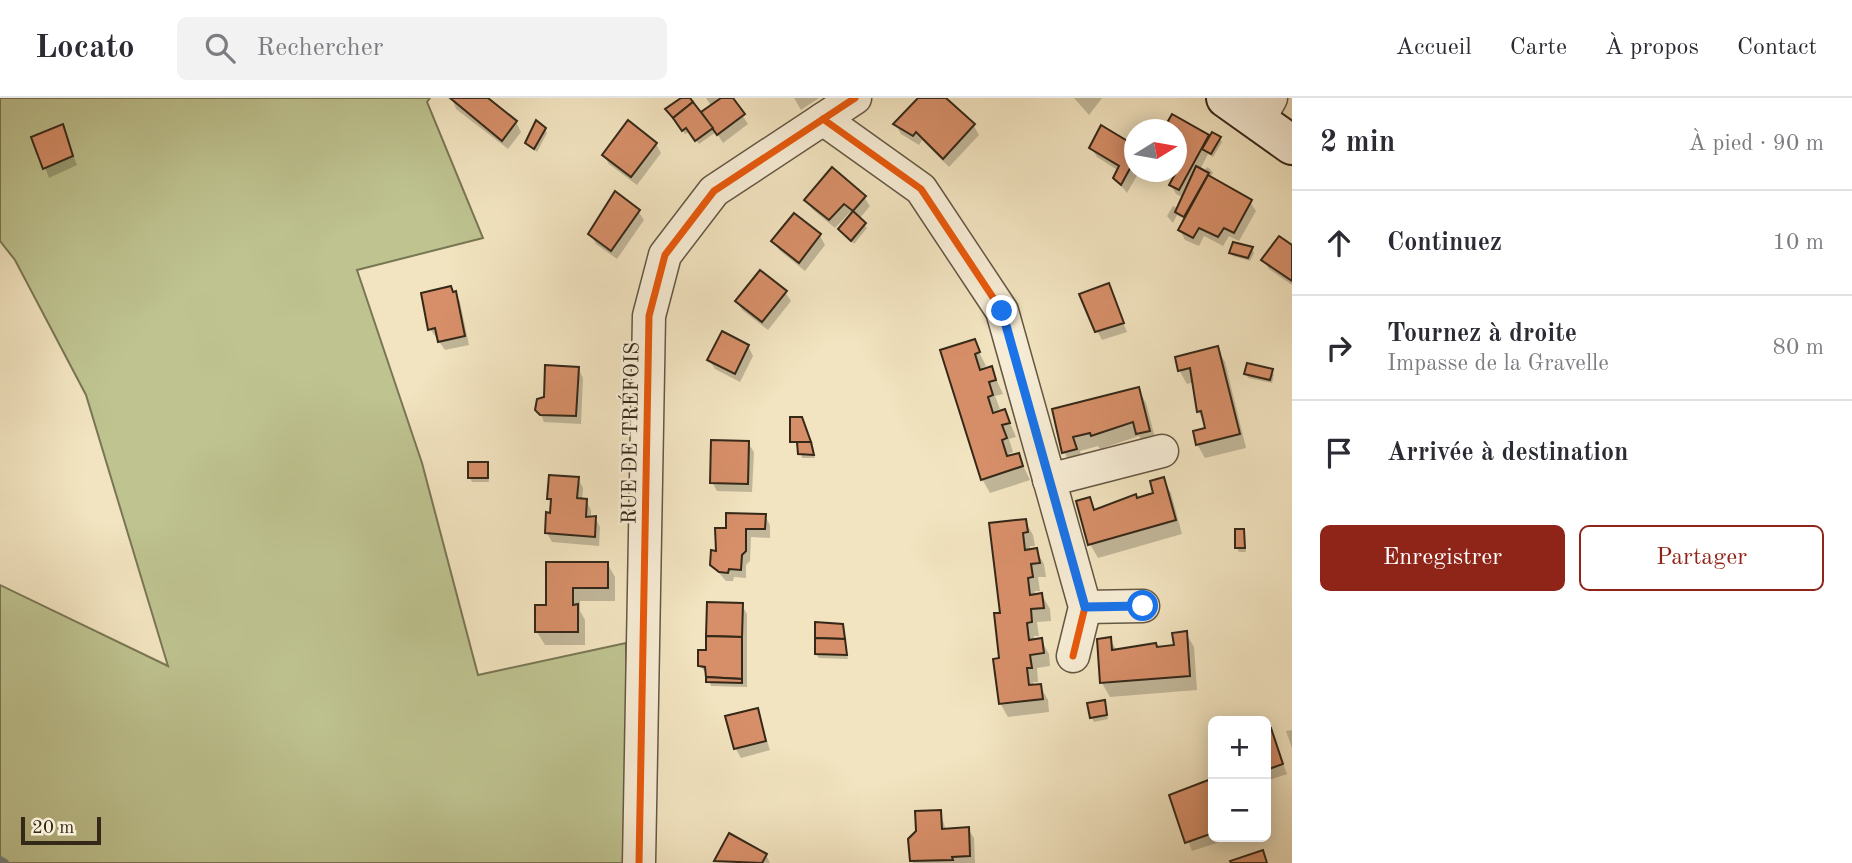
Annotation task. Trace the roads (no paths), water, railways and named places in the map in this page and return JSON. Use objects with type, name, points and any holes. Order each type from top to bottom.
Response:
[{"type":"main road","points":[[1226,98],[1264,110],[1292,145]]},
{"type":"street","name":"RUE DE TRÉFOIS","points":[[639,863],[649,316],[666,255],[714,191],[855,98]]},
{"type":"street","points":[[823,119],[921,189],[1002,311],[1085,607],[1073,656]]},
{"type":"street","points":[[1049,480],[1162,451]]},
{"type":"street","points":[[1085,607],[1143,606]]},
{"type":"waterway","points":[[0,860],[5,863]]}]
